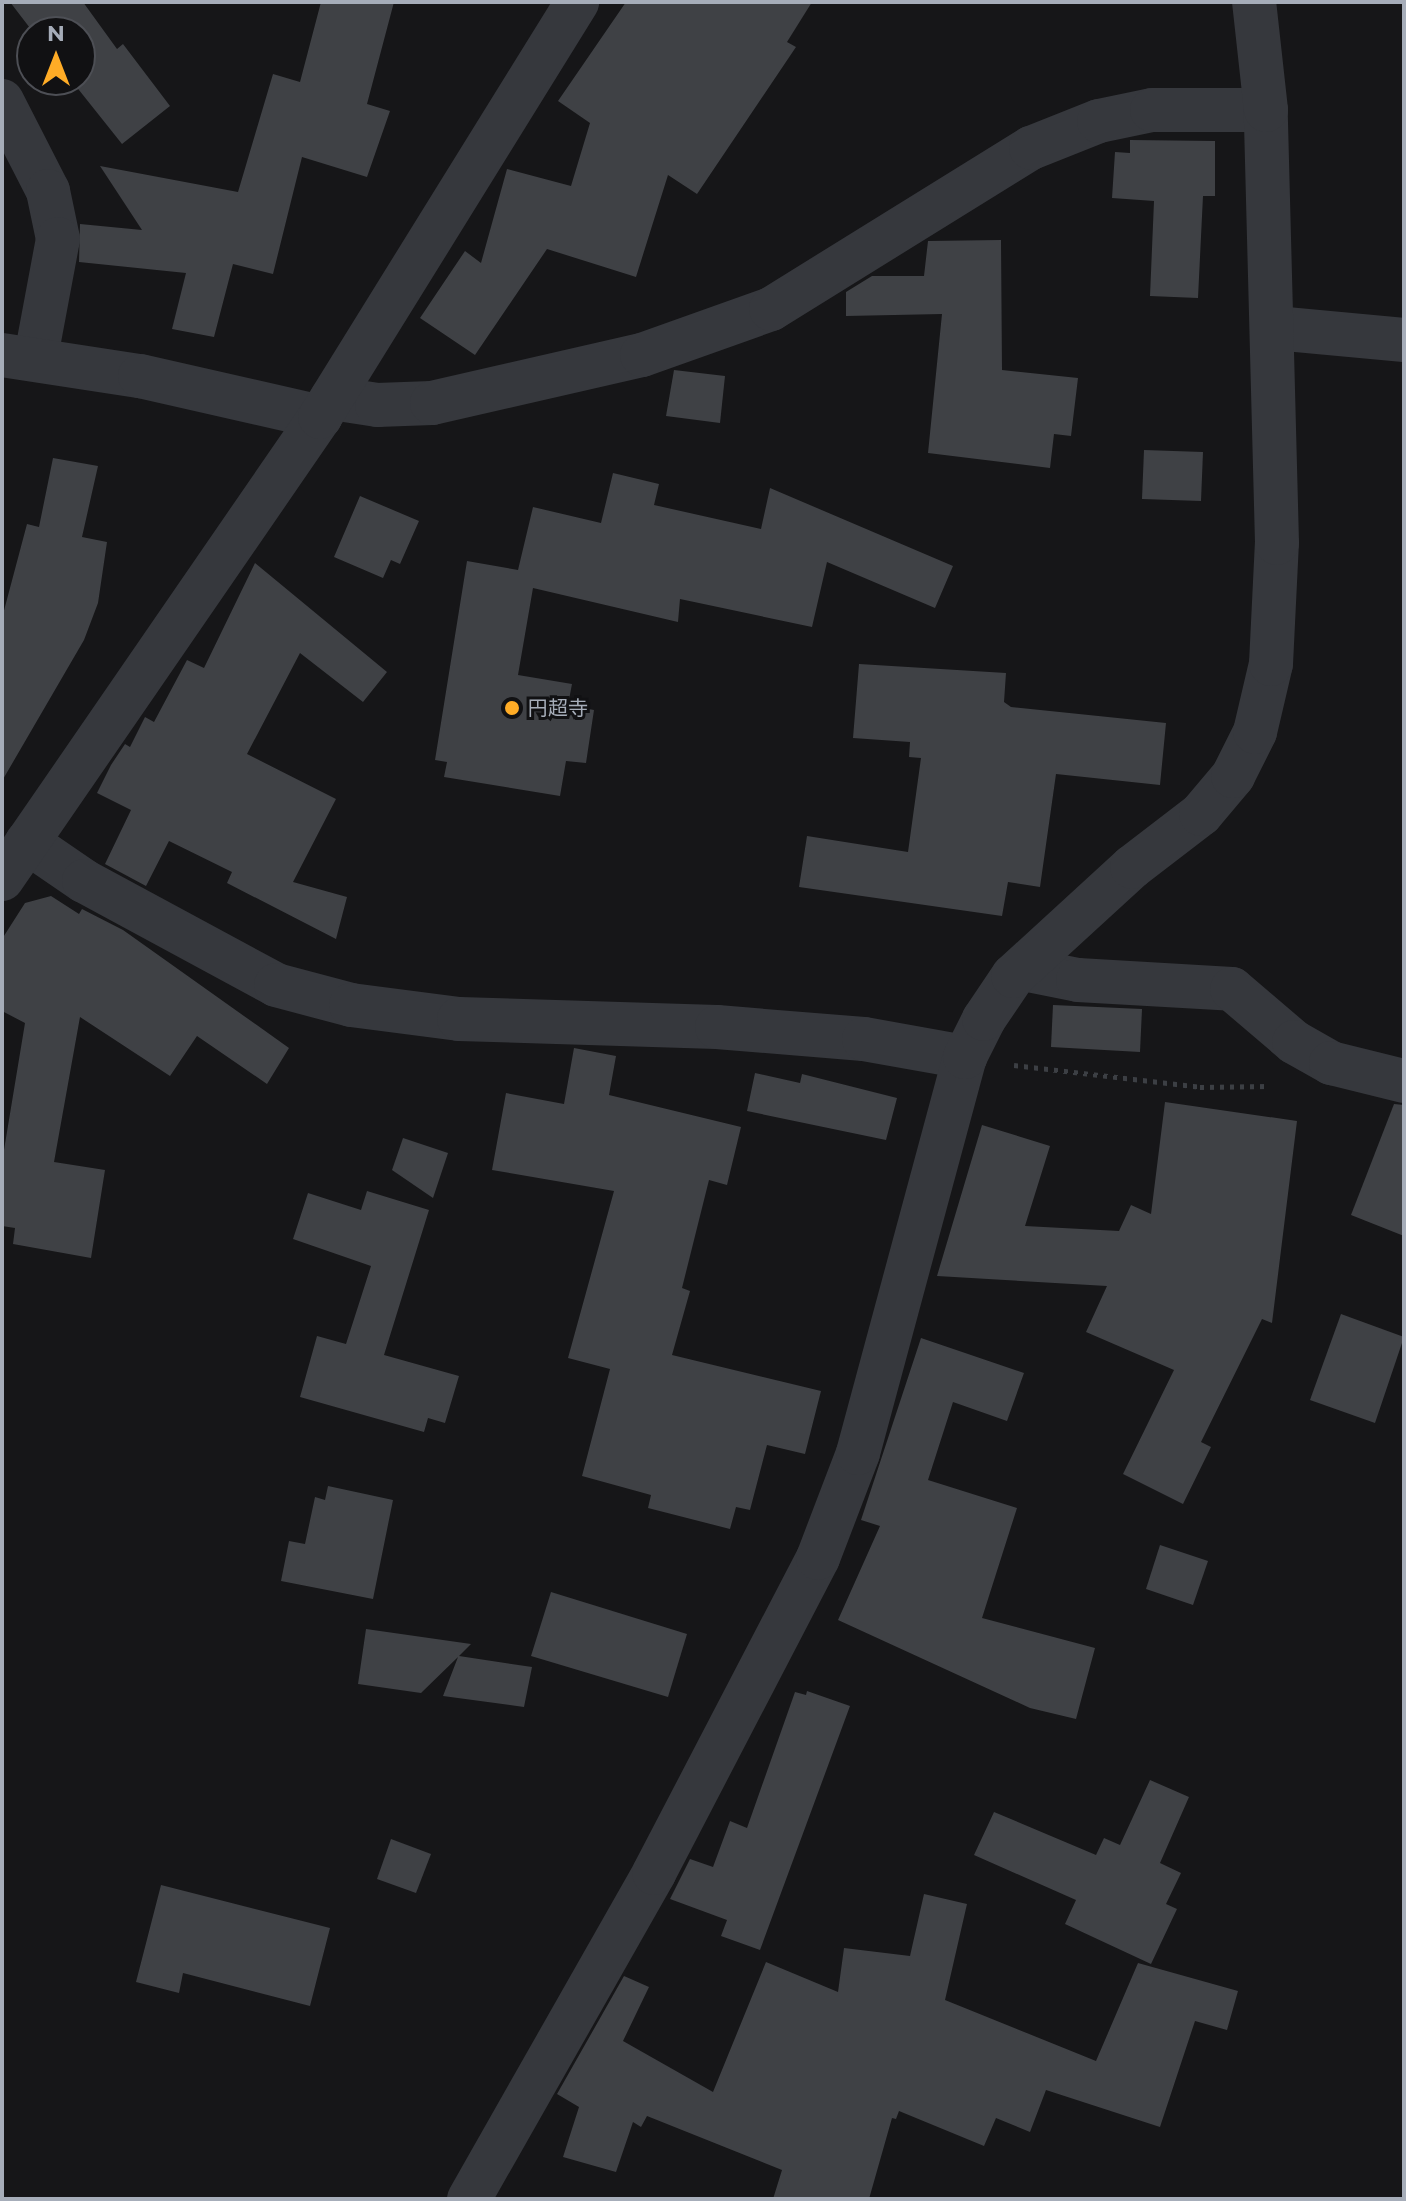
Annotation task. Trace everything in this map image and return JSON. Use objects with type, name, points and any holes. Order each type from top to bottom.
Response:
[{"type":"street","points":[[2,879],[326,408],[577,2]]},
{"type":"street","points":[[469,2199],[654,1873],[818,1558],[858,1453],[965,1057],[984,1019],[1023,969],[1132,867],[1201,814],[1233,776],[1255,732],[1271,664],[1277,543],[1275,328],[1266,110],[1254,2]]},
{"type":"street","points":[[2,101],[48,191],[58,239],[19,355],[326,408],[432,403],[642,355],[771,309],[1031,148],[1072,132],[1152,110],[1266,110]]},
{"type":"street","points":[[1275,328],[1404,340]]},
{"type":"street","points":[[27,842],[84,881],[276,985],[351,1005],[459,1019],[717,1027],[864,1039],[965,1057]]},
{"type":"street","points":[[1023,969],[1078,980],[1232,989],[1294,1042],[1331,1063],[1404,1081]]},
{"type":"path","points":[[965,1057],[1090,1077],[1200,1087],[1273,1086]]},
{"type":"building","points":[[10,2],[83,2],[93,16],[21,16]]},
{"type":"building","points":[[321,2],[394,2],[367,104],[390,111],[367,177],[302,157],[273,274],[233,264],[214,337],[172,329],[186,273],[79,262],[80,224],[142,230],[100,166],[238,192],[273,74],[300,82]]},
{"type":"building","points":[[626,2],[812,2],[787,42],[796,47],[697,194],[668,175],[636,277],[547,249],[475,355],[420,318],[465,251],[481,263],[507,169],[571,186],[590,123],[558,101]]},
{"type":"building","points":[[96,20],[117,49],[123,44],[170,106],[122,144],[84,96],[96,96]]},
{"type":"building","points":[[1130,140],[1215,141],[1215,196],[1203,196],[1198,298],[1150,296],[1154,201],[1112,198],[1115,152],[1130,153]]},
{"type":"building","points":[[1001,240],[1002,370],[1078,378],[1071,436],[1054,434],[1050,468],[928,453],[942,314],[846,316],[846,292],[872,276],[924,276],[928,241]]},
{"type":"building","points":[[674,370],[725,376],[720,423],[666,416]]},
{"type":"building","points":[[1144,450],[1203,452],[1201,501],[1142,499]]},
{"type":"building","points":[[53,458],[98,466],[82,537],[107,542],[98,603],[84,640],[2,781],[2,618],[27,524],[39,527]]},
{"type":"building","points":[[613,473],[659,484],[654,505],[761,529],[770,488],[953,566],[935,608],[827,562],[812,627],[680,599],[678,622],[533,588],[518,675],[572,684],[568,705],[594,710],[586,763],[566,761],[560,796],[444,777],[447,762],[435,760],[467,561],[518,570],[533,507],[601,523]]},
{"type":"building","points":[[360,496],[419,521],[400,564],[391,560],[383,578],[334,557]]},
{"type":"building","points":[[255,563],[387,672],[363,702],[300,653],[247,754],[336,799],[293,882],[347,897],[336,939],[227,883],[232,872],[169,841],[146,886],[105,864],[131,810],[97,793],[125,744],[130,747],[145,717],[154,722],[187,660],[204,668]]},
{"type":"building","points":[[859,664],[1006,673],[1004,702],[1011,707],[1166,723],[1160,785],[1056,774],[1040,887],[1008,882],[1002,916],[799,887],[807,836],[908,852],[921,758],[909,757],[910,742],[853,738]]},
{"type":"building","points":[[51,896],[79,914],[82,909],[123,930],[289,1048],[267,1084],[197,1036],[170,1076],[80,1017],[54,1162],[105,1170],[91,1258],[13,1244],[15,1228],[2,1226],[2,1162],[25,1023],[2,1011],[2,939],[25,903]]},
{"type":"building","points":[[1053,1005],[1142,1009],[1140,1052],[1051,1047]]},
{"type":"building","points":[[574,1048],[616,1056],[609,1095],[741,1127],[727,1185],[709,1180],[682,1288],[690,1291],[672,1355],[821,1391],[805,1454],[767,1445],[750,1510],[736,1507],[730,1529],[648,1508],[651,1495],[582,1476],[610,1369],[568,1358],[614,1191],[492,1170],[506,1093],[564,1104]]},
{"type":"building","points":[[755,1073],[800,1083],[802,1074],[897,1098],[886,1140],[747,1111]]},
{"type":"building","points":[[1165,1102],[1297,1121],[1272,1323],[1262,1319],[1201,1442],[1211,1447],[1183,1504],[1123,1474],[1174,1370],[1086,1332],[1107,1286],[937,1276],[982,1125],[1050,1146],[1025,1226],[1119,1231],[1131,1205],[1151,1214]]},
{"type":"building","points":[[1394,1104],[1404,1105],[1404,1236],[1351,1215]]},
{"type":"building","points":[[403,1138],[448,1153],[433,1198],[392,1170]]},
{"type":"building","points":[[367,1191],[429,1210],[384,1355],[459,1376],[445,1423],[428,1418],[424,1432],[300,1397],[317,1336],[346,1344],[371,1266],[293,1239],[308,1193],[361,1210]]},
{"type":"building","points":[[1341,1314],[1404,1337],[1375,1423],[1310,1400]]},
{"type":"building","points":[[921,1338],[1024,1373],[1007,1421],[953,1402],[928,1480],[1017,1508],[982,1618],[1095,1648],[1076,1719],[1030,1708],[838,1620],[880,1526],[861,1520]]},
{"type":"building","points":[[328,1486],[393,1500],[373,1599],[281,1581],[289,1541],[305,1544],[315,1497],[325,1500]]},
{"type":"building","points":[[1160,1545],[1208,1561],[1193,1605],[1146,1589]]},
{"type":"building","points":[[551,1592],[687,1634],[668,1697],[531,1656]]},
{"type":"building","points":[[366,1629],[471,1644],[459,1656],[532,1667],[524,1707],[443,1696],[458,1657],[421,1693],[358,1684]]},
{"type":"building","points":[[807,1691],[850,1706],[760,1950],[721,1936],[727,1920],[670,1899],[690,1859],[713,1867],[730,1821],[747,1828],[795,1692],[806,1695]]},
{"type":"building","points":[[1150,1780],[1189,1797],[1160,1863],[1181,1873],[1166,1904],[1177,1909],[1151,1964],[1065,1924],[1076,1900],[974,1855],[994,1812],[1096,1855],[1104,1838],[1120,1845]]},
{"type":"building","points":[[391,1839],[431,1854],[416,1893],[377,1879]]},
{"type":"building","points":[[161,1885],[330,1928],[310,2006],[183,1973],[179,1993],[136,1982]]},
{"type":"building","points":[[924,1894],[967,1904],[945,2000],[1096,2061],[1138,1963],[1238,1991],[1227,2030],[1195,2021],[1160,2127],[1046,2090],[1030,2132],[996,2118],[984,2146],[899,2111],[896,2119],[892,2118],[869,2199],[773,2199],[782,2170],[647,2116],[641,2127],[633,2122],[616,2172],[563,2157],[579,2107],[557,2094],[624,1976],[649,1987],[623,2041],[713,2092],[766,1962],[838,1992],[844,1948],[910,1956]]},
{"type":"place","name":"円超寺","points":[[512,708]]}]
